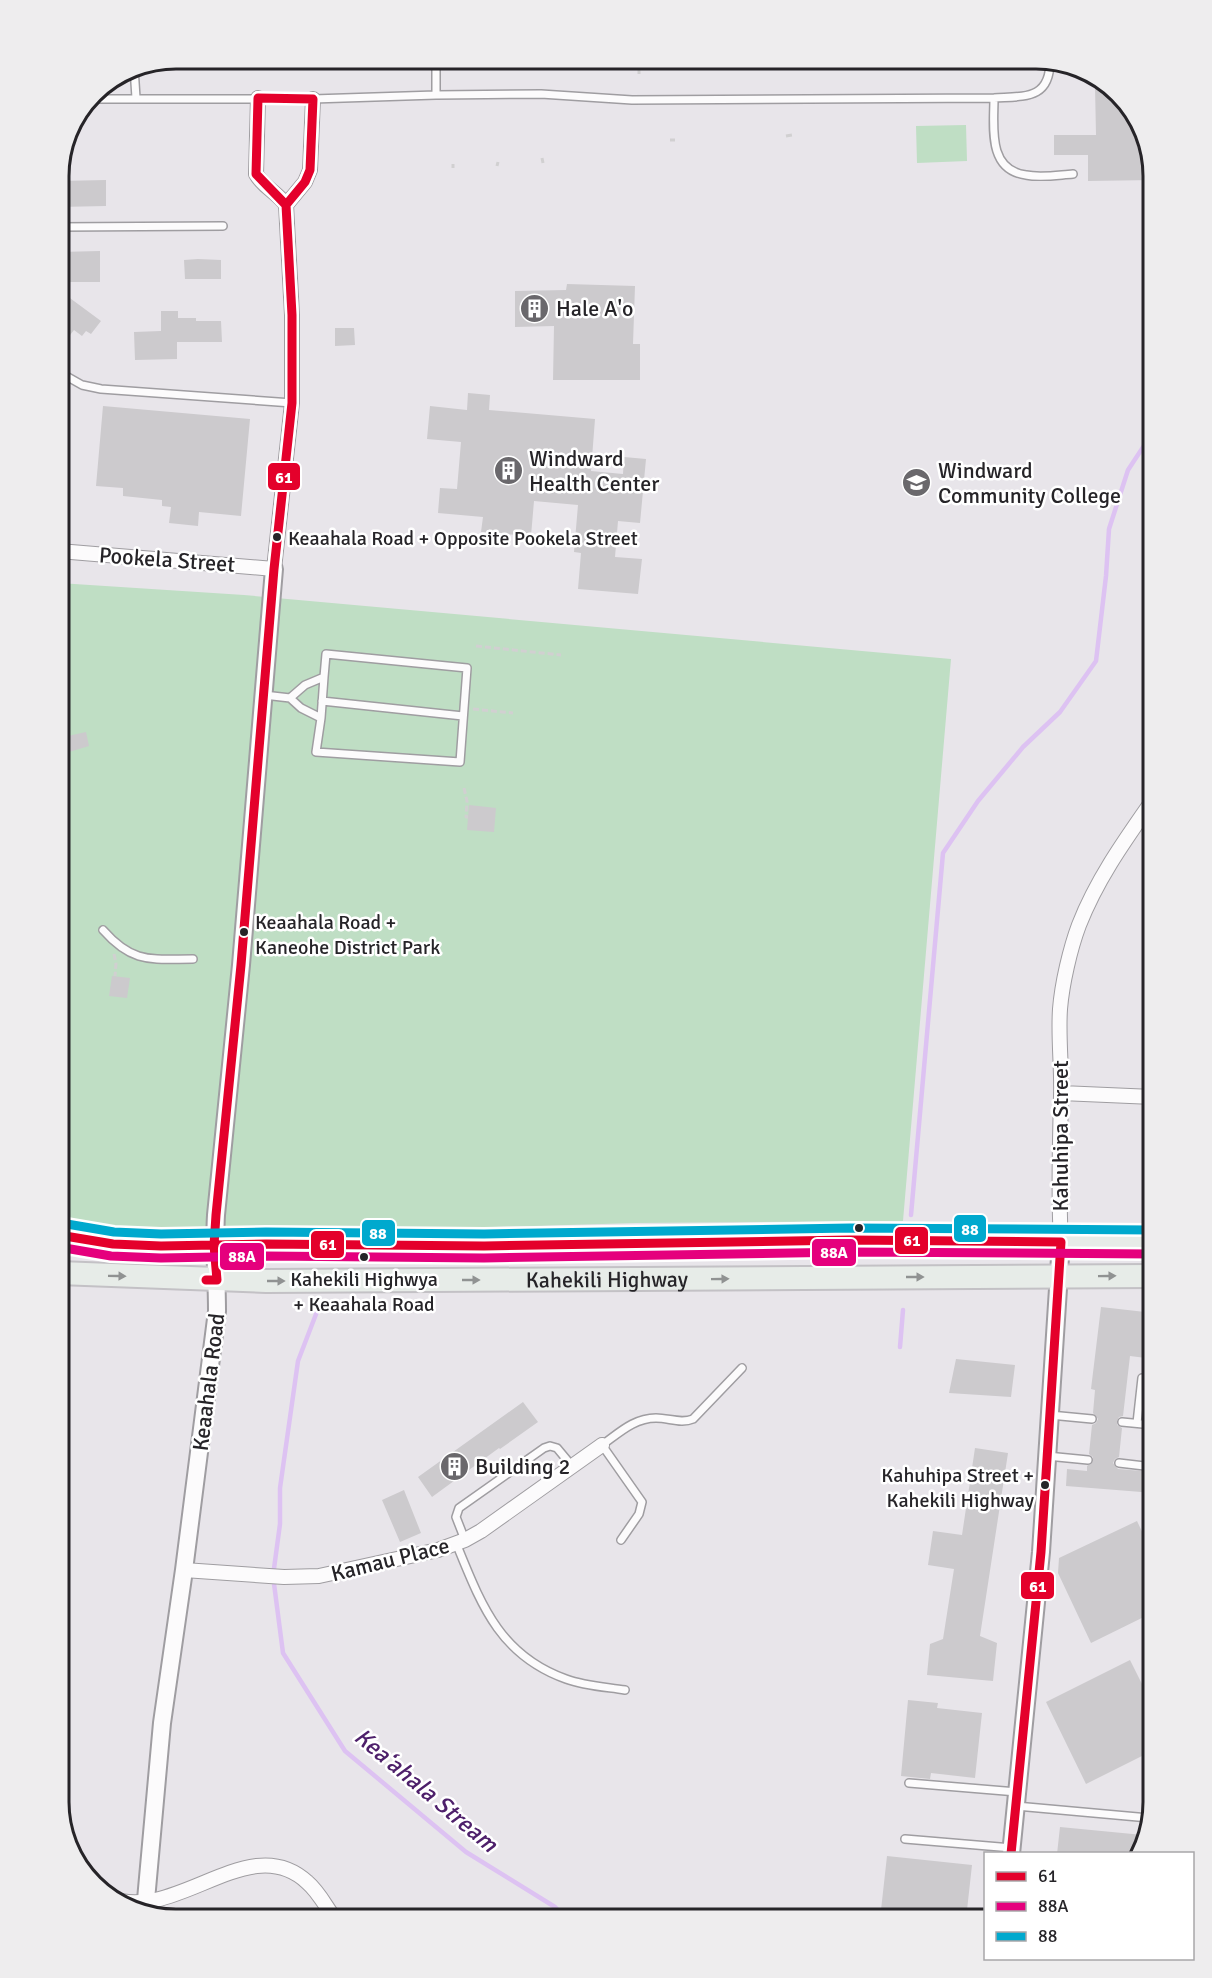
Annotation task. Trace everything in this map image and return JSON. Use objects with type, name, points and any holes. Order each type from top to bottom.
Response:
[{"type":"main road","name":"Kahekili Highway","points":[[69,1237],[113,1244],[214,1245],[484,1246],[850,1240],[1143,1242]]},
{"type":"main road","name":"Kahekili Highway","points":[[69,1273],[217,1280],[1143,1275]]},
{"type":"street","points":[[258,98],[256,174],[286,205],[309,177],[313,99]]},
{"type":"street","name":"Keaahala Road","points":[[146,1904],[162,1723],[217,1311],[214,1245],[274,568],[292,403],[292,315],[286,205]]},
{"type":"street","name":"Pookela Street","points":[[69,552],[274,568]]},
{"type":"street","name":"Kahuhipa Street","points":[[1011,1851],[1041,1552],[1059,1277],[1061,1242],[1058,1205],[1061,1093],[1060,1009],[1067,970],[1079,926],[1114,856],[1143,815]]},
{"type":"street","points":[[1061,1093],[1143,1097]]},
{"type":"street","name":"Kamau Place","points":[[184,1570],[307,1577],[330,1575],[438,1550],[460,1542],[496,1521],[602,1445]]},
{"type":"street","points":[[150,1905],[241,1869],[266,1865],[289,1870],[307,1881],[328,1909]]},
{"type":"lane","points":[[436,69],[436,95]]},
{"type":"lane","points":[[102,99],[313,99],[541,94],[632,100],[994,98],[1029,96],[1038,92],[1049,78],[1049,70]]},
{"type":"lane","points":[[135,77],[136,98]]},
{"type":"lane","points":[[994,98],[994,146],[1000,160],[1005,165],[1027,176],[1073,174]]},
{"type":"lane","points":[[69,227],[223,226]]},
{"type":"lane","points":[[69,378],[82,385],[101,389],[292,403]]},
{"type":"lane","points":[[326,654],[467,668],[460,762],[316,752],[324,677],[326,654]]},
{"type":"lane","points":[[290,698],[305,685],[324,677]]},
{"type":"lane","points":[[264,695],[290,698],[301,708],[321,718]]},
{"type":"lane","points":[[322,701],[464,716]]},
{"type":"lane","points":[[103,930],[115,944],[130,954],[153,960],[193,959]]},
{"type":"lane","points":[[621,1540],[642,1510],[642,1502],[602,1445],[629,1425],[644,1419],[682,1422],[693,1419],[742,1368]]},
{"type":"lane","points":[[1137,1423],[1143,1377]]},
{"type":"lane","points":[[1049,1415],[1092,1419]]},
{"type":"lane","points":[[1122,1422],[1143,1424]]},
{"type":"lane","points":[[572,1466],[557,1448],[550,1446],[544,1448],[459,1508],[456,1517],[460,1542],[487,1614],[521,1654],[535,1664],[566,1679],[582,1684],[625,1690]]},
{"type":"lane","points":[[1047,1456],[1088,1460]]},
{"type":"lane","points":[[1119,1463],[1143,1466]]},
{"type":"lane","points":[[909,1783],[1142,1817]]},
{"type":"lane","points":[[905,1839],[1011,1851]]},
{"type":"path","points":[[639,69],[639,75]]},
{"type":"path","points":[[786,136],[792,135]]},
{"type":"path","points":[[476,646],[561,655]]},
{"type":"path","points":[[471,709],[513,713]]},
{"type":"path","points":[[464,788],[467,801],[466,817],[468,817]]},
{"type":"path","points":[[115,944],[113,952],[116,963],[115,976]]},
{"type":"green space","points":[[966,125],[967,161],[917,163],[916,126]]},
{"type":"green space","points":[[69,584],[244,595],[951,659],[903,1221],[636,1223],[252,1234],[162,1231],[69,1224]]},
{"type":"building","points":[[1095,87],[1116,106],[1132,129],[1141,155],[1143,180],[1088,181],[1088,155],[1054,155],[1054,135],[1096,135]]},
{"type":"building","points":[[106,180],[106,206],[69,207],[69,181]]},
{"type":"building","points":[[100,251],[100,282],[69,282],[69,252]]},
{"type":"building","points":[[184,260],[221,260],[221,279],[185,279]]},
{"type":"building","points":[[567,284],[635,286],[633,344],[640,344],[640,380],[553,380],[554,326],[515,327],[515,291],[566,290]]},
{"type":"building","points":[[69,297],[101,321],[91,334],[86,331],[82,336],[74,330],[69,336]]},
{"type":"building","points":[[161,311],[178,311],[178,318],[196,318],[196,321],[221,321],[222,342],[177,342],[177,359],[135,360],[134,332],[161,331]]},
{"type":"building","points":[[335,328],[354,328],[355,345],[335,346]]},
{"type":"building","name":"Windward Health Center","points":[[468,393],[490,395],[489,410],[595,419],[591,471],[623,474],[624,457],[646,459],[640,523],[618,521],[615,557],[642,559],[638,594],[578,589],[581,553],[574,552],[578,505],[534,501],[531,536],[481,532],[483,517],[438,513],[440,488],[457,489],[461,442],[427,439],[430,406],[467,410]]},
{"type":"building","points":[[103,406],[250,419],[241,516],[199,512],[198,526],[169,523],[171,507],[162,506],[162,500],[123,496],[123,488],[96,486]]},
{"type":"building","points":[[86,732],[89,746],[69,752],[69,736]]},
{"type":"building","points":[[469,805],[496,808],[494,832],[467,830]]},
{"type":"building","points":[[112,976],[130,978],[127,998],[109,996]]},
{"type":"building","points":[[1101,1307],[1143,1312],[1143,1358],[1130,1356],[1123,1416],[1117,1421],[1117,1425],[1122,1428],[1119,1457],[1113,1463],[1118,1469],[1143,1471],[1143,1492],[1066,1486],[1067,1469],[1087,1471],[1087,1466],[1093,1461],[1093,1457],[1089,1454],[1092,1425],[1098,1419],[1093,1413],[1095,1390],[1091,1389]]},
{"type":"building","points":[[956,1359],[1015,1365],[1011,1397],[949,1393]]},
{"type":"building","points":[[523,1402],[538,1422],[432,1497],[418,1477]]},
{"type":"building","points":[[975,1448],[1008,1453],[980,1636],[997,1643],[993,1681],[927,1675],[930,1644],[943,1639],[954,1569],[928,1565],[933,1531],[962,1535]]},
{"type":"building","points":[[404,1490],[421,1533],[400,1542],[382,1500]]},
{"type":"building","points":[[1137,1521],[1143,1534],[1143,1617],[1091,1643],[1058,1573],[1059,1558]]},
{"type":"building","points":[[1130,1660],[1143,1686],[1143,1756],[1086,1784],[1046,1702]]},
{"type":"building","points":[[908,1700],[938,1703],[937,1708],[982,1713],[975,1778],[931,1773],[930,1779],[901,1776]]},
{"type":"building","points":[[1060,1827],[1137,1834],[1130,1852],[1057,1852]]},
{"type":"building","points":[[887,1856],[972,1865],[967,1909],[881,1909]]},
{"type":"waterway","points":[[911,1215],[943,853],[978,801],[1023,747],[1060,712],[1096,661],[1109,529],[1128,470],[1143,447]]},
{"type":"waterway","name":"Keaʻahala Stream","points":[[318,1309],[298,1361],[280,1488],[280,1524],[273,1576],[283,1653],[345,1751],[466,1852],[557,1909]]},
{"type":"waterway","points":[[900,1347],[903,1310]]},
{"type":"transit line","name":"61","points":[[258,98],[313,99],[310,170],[305,182],[286,205],[256,174],[258,98]]},
{"type":"transit line","name":"61","points":[[206,1280],[217,1280],[214,1245],[216,1215],[241,965],[274,569],[292,403],[292,315],[286,205]]},
{"type":"transit line","name":"88","points":[[69,1224],[114,1232],[161,1234],[266,1232],[484,1234],[850,1228],[1143,1230]]},
{"type":"transit line","name":"61","points":[[69,1237],[113,1244],[161,1246],[266,1244],[484,1246],[850,1240],[1061,1242],[1041,1552],[1011,1852]]},
{"type":"transit line","name":"88A","points":[[69,1249],[111,1256],[161,1258],[266,1256],[484,1258],[850,1252],[1143,1254]]},
{"type":"place","name":"Hale A'o","points":[[535,308]]},
{"type":"place","name":"Windward Health Center","points":[[508,471]]},
{"type":"place","name":"Windward Community College","points":[[917,483]]},
{"type":"place","name":"Keaahala Road + Opposite Pookela Street","points":[[277,537]]},
{"type":"place","name":"Keaahala Road + Kaneohe District Park","points":[[244,932]]},
{"type":"place","name":"Kahekili Highwya + Keaahala Road","points":[[364,1257]]},
{"type":"place","name":"Building 2","points":[[454,1466]]},
{"type":"place","name":"Kahuhipa Street + Kahekili Highway","points":[[1045,1485]]}]
